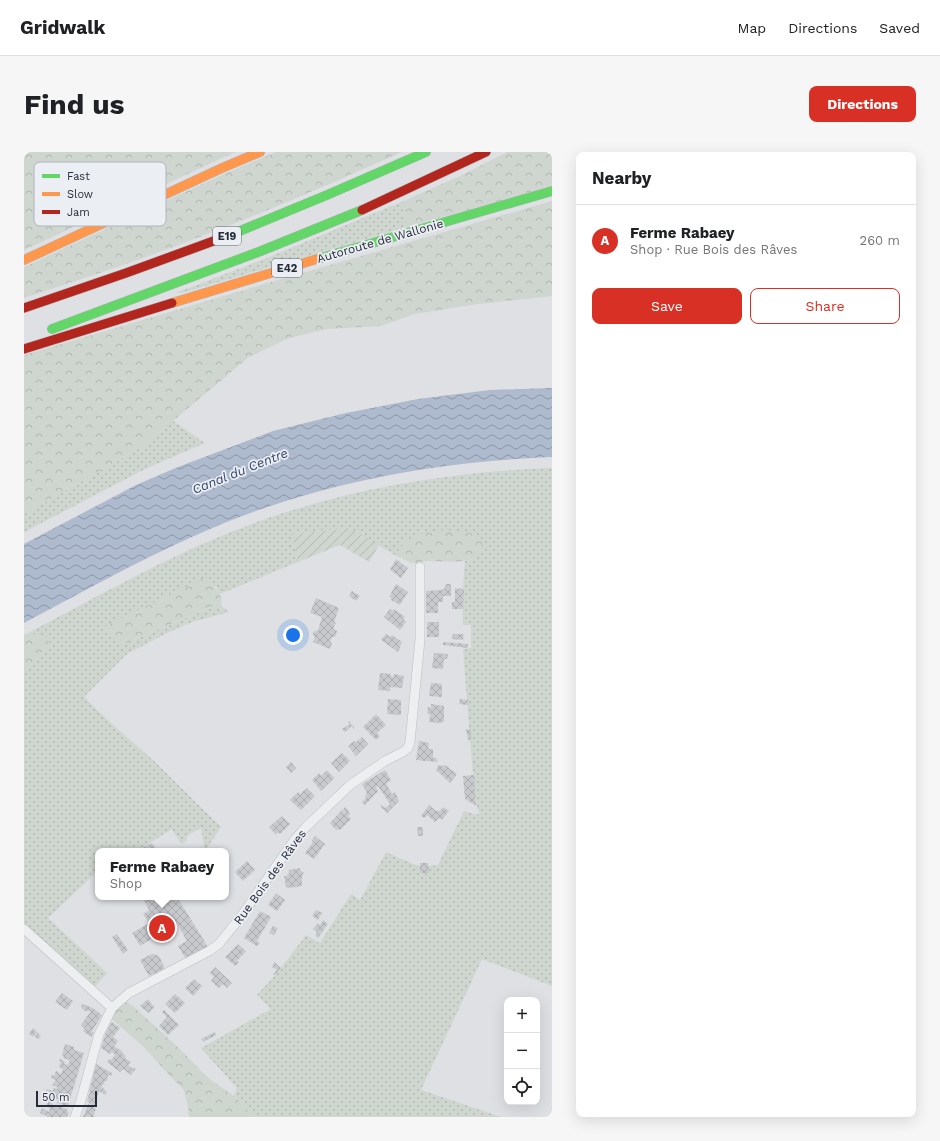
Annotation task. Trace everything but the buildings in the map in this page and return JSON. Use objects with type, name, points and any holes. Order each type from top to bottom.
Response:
[{"type":"highway","points":[[166,194],[260,152]]},
{"type":"highway","name":"E19","points":[[24,308],[152,265],[252,227],[347,188],[426,152]]},
{"type":"highway","name":"E19","points":[[44,331],[261,252],[355,213],[486,152]]},
{"type":"highway","name":"Autoroute de Wallonie","points":[[24,349],[212,290],[552,191]]},
{"type":"highway","points":[[24,260],[97,226]]},
{"type":"street","name":"Rue Bois des Râves","points":[[75,1117],[99,1034],[112,1008],[129,993],[209,951],[219,944],[242,915],[295,839],[306,827],[350,785],[378,764],[404,752],[408,748],[410,742],[420,640],[420,567]]},
{"type":"street","points":[[24,929],[112,1008]]},
{"type":"green space","points":[[24,152],[235,152],[166,184],[166,162],[34,162],[34,226],[76,226],[24,250]]},
{"type":"green space","points":[[276,152],[402,152],[284,204],[236,223],[165,250],[24,298],[24,267],[112,226],[166,226],[166,201]]},
{"type":"green space","points":[[507,152],[552,152],[552,186],[407,227],[401,202],[460,176]]},
{"type":"green space","points":[[552,201],[552,296],[478,304],[415,314],[381,326],[327,329],[289,338],[249,357],[143,446],[24,514],[24,355]]},
{"type":"green space","points":[[401,202],[407,227],[182,293],[176,293],[262,260]]},
{"type":"green space","points":[[173,421],[205,443],[145,469],[24,532],[24,514],[143,446]]},
{"type":"green space","points":[[552,468],[552,986],[482,959],[421,1090],[501,1117],[255,1117],[234,1096],[237,1088],[201,1048],[271,1009],[257,995],[279,971],[306,935],[320,943],[351,894],[360,900],[386,852],[420,867],[438,865],[464,811],[473,814],[480,814],[477,808],[473,776],[463,649],[471,648],[471,625],[463,625],[465,561],[475,559],[407,540],[395,555],[349,528],[291,534],[298,562],[220,594],[216,586],[121,645],[212,607],[221,606],[229,612],[192,622],[127,654],[84,697],[155,762],[221,827],[207,848],[204,848],[201,828],[188,835],[186,841],[181,844],[172,829],[142,848],[95,848],[95,874],[48,918],[107,973],[92,990],[24,929],[24,672],[50,644],[47,638],[28,633],[179,555],[231,532],[269,518],[309,505],[389,486],[430,479],[511,470]]},
{"type":"green space","points":[[349,528],[379,545],[369,562],[340,545],[298,562],[291,534]]},
{"type":"green space","points":[[442,530],[467,532],[482,540],[481,552],[475,558],[469,560],[445,562],[424,561],[413,563],[395,555],[407,540],[420,534]]},
{"type":"green space","points":[[202,579],[214,586],[217,590],[221,597],[221,606],[211,607],[121,645],[103,627]]},
{"type":"green space","points":[[28,633],[47,638],[50,644],[24,672],[24,635]]},
{"type":"green space","points":[[122,1000],[133,1006],[182,1051],[208,1078],[234,1096],[255,1117],[189,1117],[184,1090],[144,1047],[108,1016]]},
{"type":"water","name":"Canal du Centre","points":[[552,388],[552,457],[460,464],[414,471],[369,479],[280,503],[236,518],[172,546],[24,623],[24,544],[136,485],[178,467],[273,431],[346,413],[418,399],[490,390]]},
{"type":"traffic: fast","points":[[230,235],[426,152]]},
{"type":"traffic: fast","points":[[317,259],[552,191]]},
{"type":"traffic: fast","points":[[52,329],[261,251],[362,210]]},
{"type":"traffic: slow","points":[[166,194],[260,152]]},
{"type":"traffic: slow","points":[[24,260],[97,226]]},
{"type":"traffic: slow","points":[[172,303],[317,259]]},
{"type":"traffic: jam","points":[[362,210],[486,152]]},
{"type":"traffic: jam","points":[[24,308],[230,235]]},
{"type":"traffic: jam","points":[[24,349],[172,303]]},
{"type":"place","name":"Ferme Rabaey","points":[[162,928]]}]
